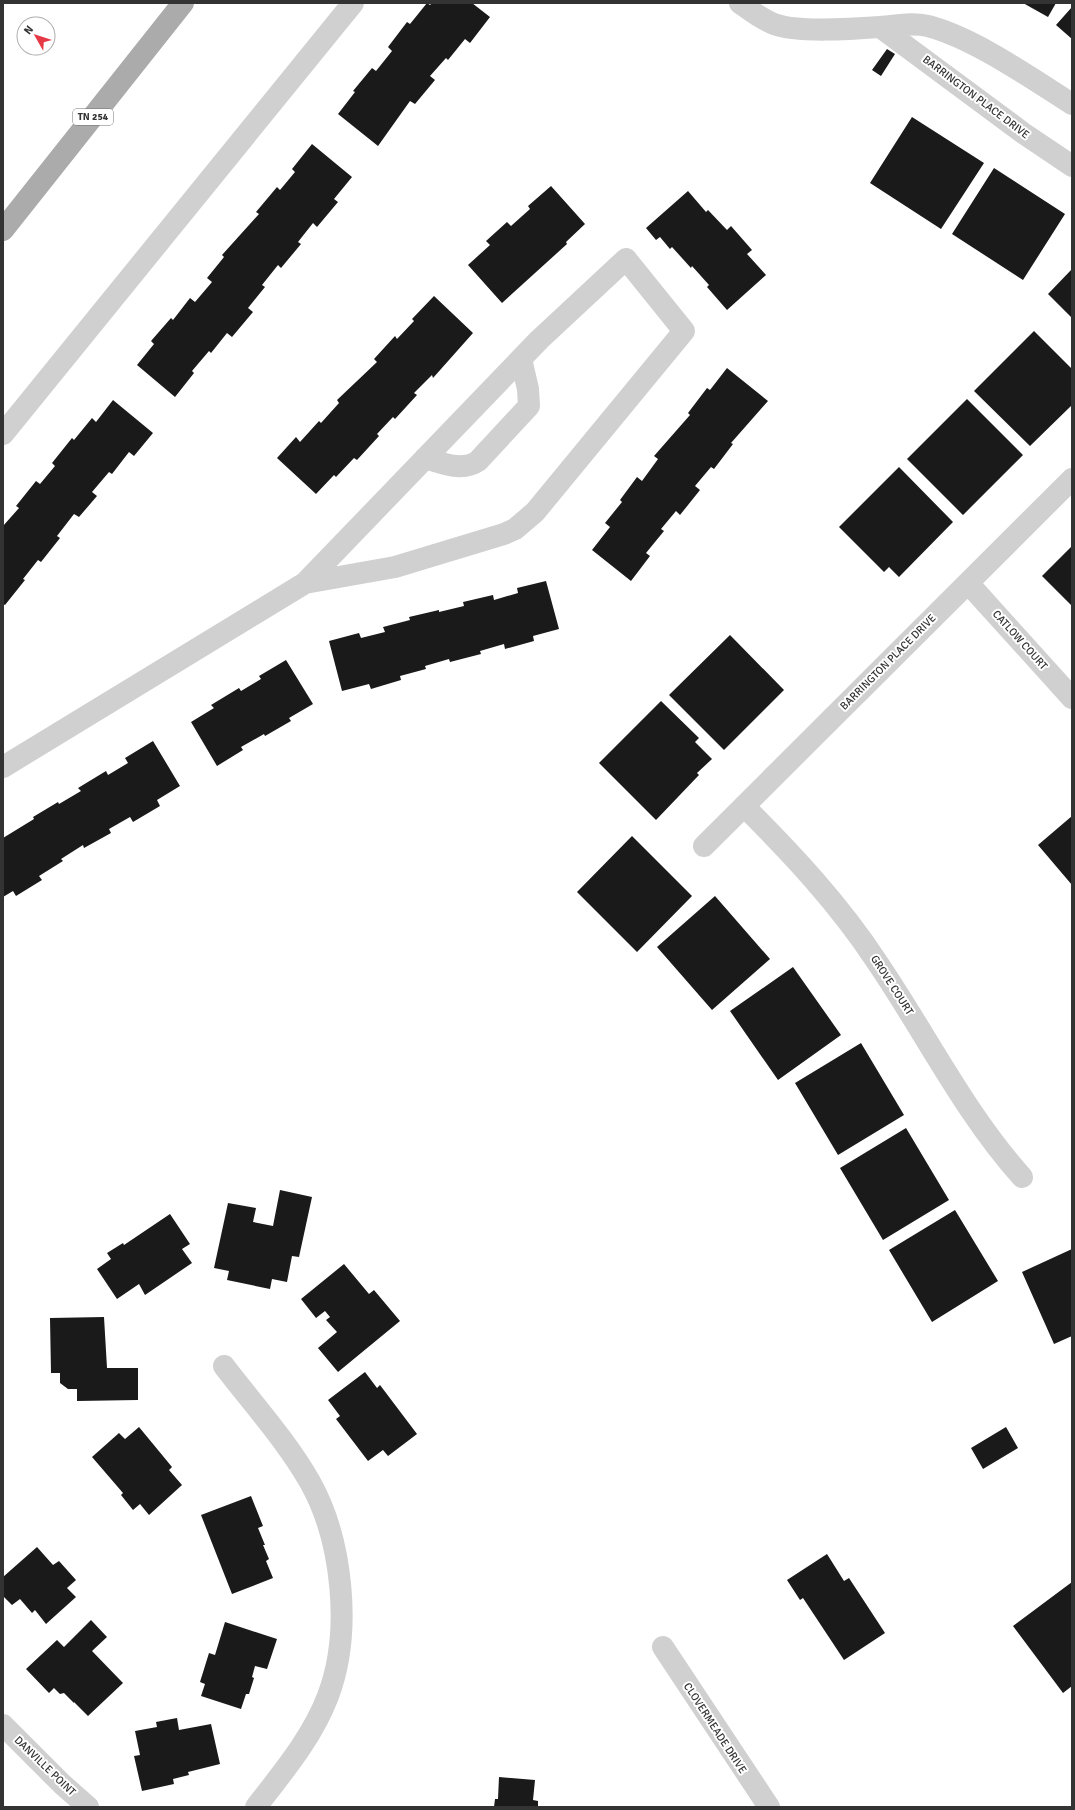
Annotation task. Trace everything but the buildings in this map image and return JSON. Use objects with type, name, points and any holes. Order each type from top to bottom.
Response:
[{"type":"main road","name":"TN 254","points":[[3,230],[183,3]]},
{"type":"street","points":[[3,434],[353,3]]},
{"type":"street","points":[[740,3],[773,24],[794,29],[880,27],[905,23],[927,26],[948,33],[975,46],[1072,104]]},
{"type":"street","name":"BARRINGTON PLACE DRIVE","points":[[880,27],[1023,133],[1072,166]]},
{"type":"street","points":[[3,767],[305,583],[521,359],[626,259],[684,331],[535,512],[515,529],[504,534],[395,567],[305,583]]},
{"type":"street","points":[[425,458],[464,467],[472,465],[525,412],[528,406],[528,389],[521,359]]},
{"type":"street","name":"BARRINGTON PLACE DRIVE","points":[[704,846],[1072,479]]},
{"type":"street","name":"CATLOW COURT","points":[[968,583],[1072,698]]},
{"type":"street","name":"GROVE COURT","points":[[744,806],[794,856],[847,920],[898,993],[970,1111],[996,1149],[1022,1178]]},
{"type":"street","points":[[224,1366],[289,1449],[310,1483],[319,1501],[332,1540],[340,1586],[341,1628],[339,1652],[336,1673],[328,1697],[305,1741],[256,1807]]},
{"type":"street","name":"CLOVERMEADE DRIVE","points":[[663,1647],[769,1807]]},
{"type":"street","name":"DANVILLE POINT","points":[[3,1725],[62,1784],[88,1807]]}]
